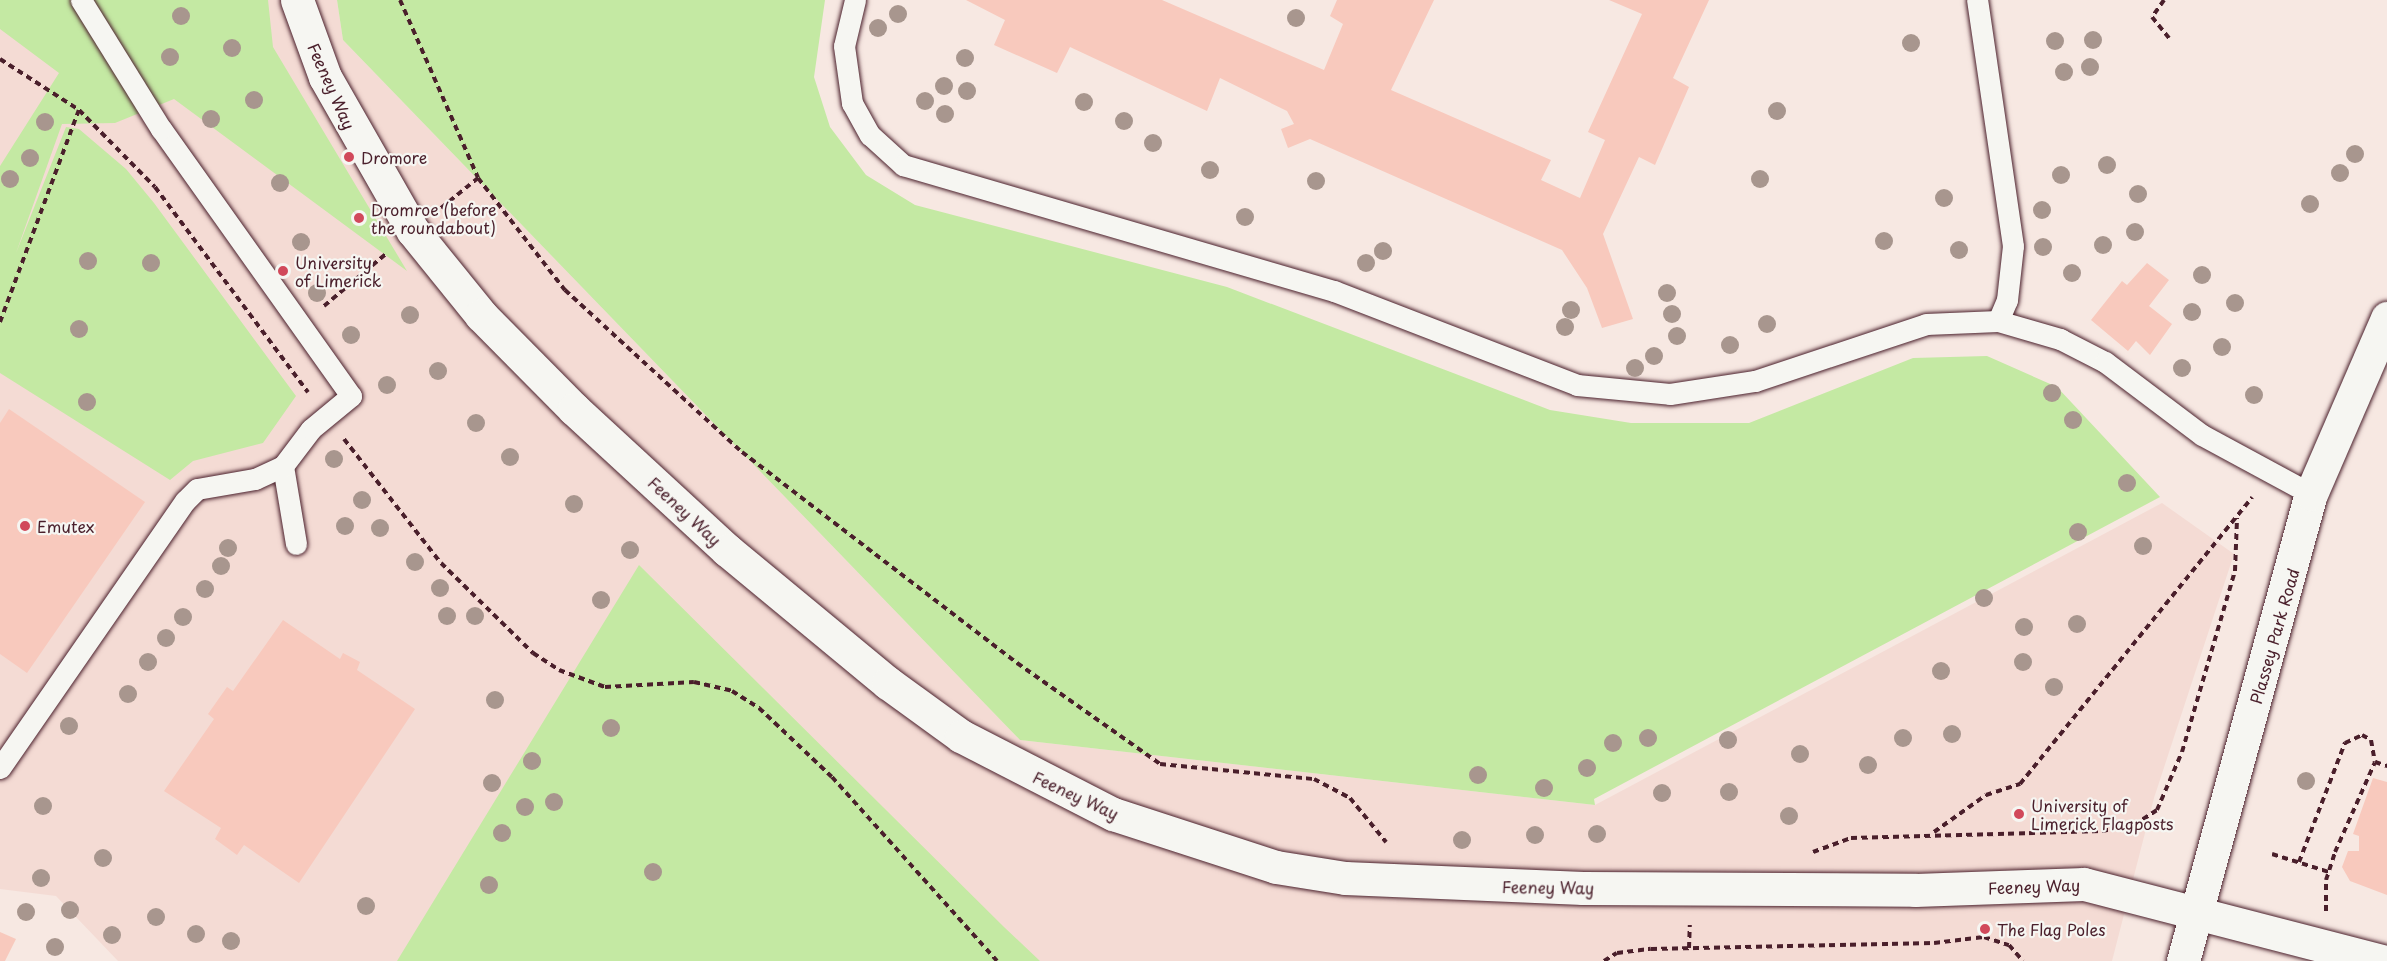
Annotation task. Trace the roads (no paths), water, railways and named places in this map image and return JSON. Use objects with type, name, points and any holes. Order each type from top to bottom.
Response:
[{"type":"street","name":"Feeney Way","points":[[297,0],[325,77],[362,151],[413,231],[481,315],[727,550],[888,683],[962,736],[1055,787],[1194,844],[1276,867],[1345,878],[1594,888],[2084,884],[2196,909],[2382,961]]},
{"type":"street","name":"Plassey Park Road","points":[[2183,961],[2312,494],[2387,318]]},
{"type":"lane","points":[[0,768],[185,501],[197,489],[255,479],[283,466],[327,416],[351,396],[161,129],[81,0]]},
{"type":"lane","points":[[855,0],[844,46],[852,103],[870,135],[903,165],[1334,291],[1577,385],[1630,393],[1722,389],[1926,324],[1998,321],[2060,339],[2105,362],[2202,435],[2268,474],[2312,494]]},
{"type":"lane","points":[[1977,0],[2013,246],[2007,300],[1998,321]]},
{"type":"lane","points":[[283,466],[296,544]]},
{"type":"place","name":"Dromore","points":[[349,157]]},
{"type":"place","name":"Dromroe (before the roundabout)","points":[[359,218]]},
{"type":"place","name":"University of Limerick","points":[[283,271]]},
{"type":"place","name":"Emutex","points":[[25,526]]},
{"type":"place","name":"University of Limerick Flagposts","points":[[2019,814]]},
{"type":"place","name":"The Flag Poles","points":[[1985,929]]}]
